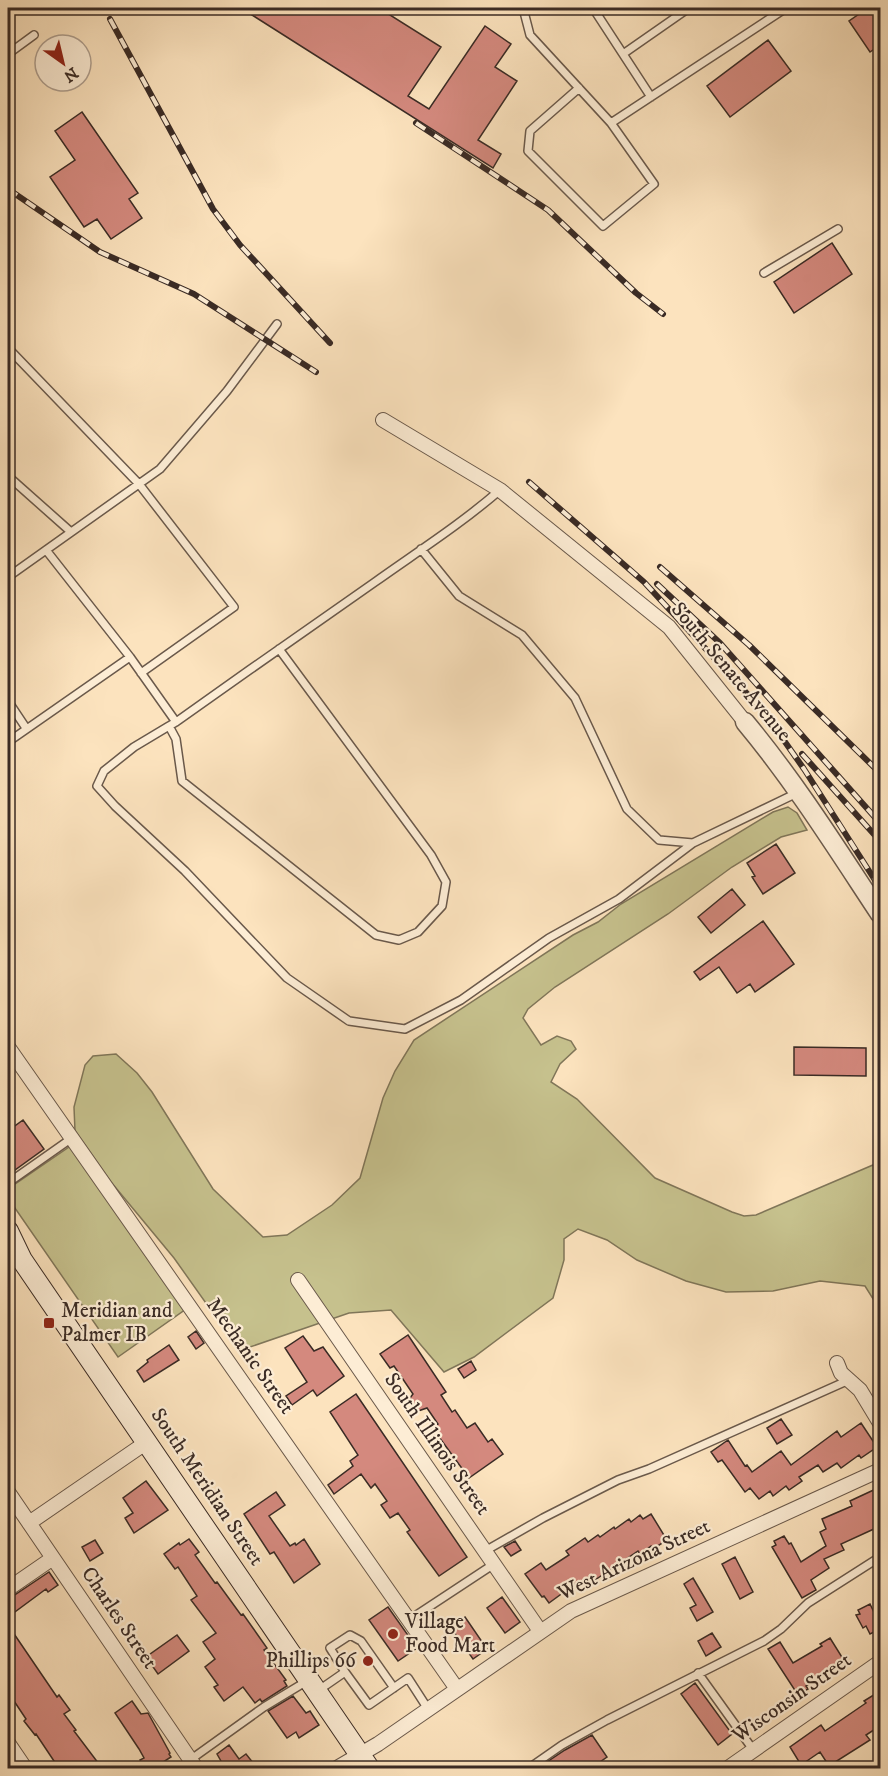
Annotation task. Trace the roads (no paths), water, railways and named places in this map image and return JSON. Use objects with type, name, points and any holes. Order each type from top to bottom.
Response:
[{"type":"main road","name":"South Meridian Street","points":[[8,1232],[13,1255],[147,1442],[365,1762]]},
{"type":"street","name":"South Senate Avenue","points":[[383,420],[500,490],[669,627],[775,758],[880,914]]},
{"type":"street","name":"Mechanic Street","points":[[8,1047],[457,1689]]},
{"type":"street","name":"South Illinois Street","points":[[298,1280],[540,1631]]},
{"type":"street","points":[[837,1363],[841,1373],[866,1399],[880,1423]]},
{"type":"street","points":[[29,1523],[147,1442]]},
{"type":"street","name":"West Arizona Street","points":[[337,1768],[365,1762],[428,1709],[579,1606],[880,1470]]},
{"type":"street","name":"Charles Street","points":[[8,1492],[193,1764]]},
{"type":"street","points":[[8,1589],[53,1558]]},
{"type":"street","name":"Wisconsin Street","points":[[728,1768],[880,1662]]},
{"type":"street","points":[[8,1743],[25,1768]]},
{"type":"lane","points":[[523,8],[530,35],[579,88],[611,123],[654,184],[603,226],[528,151],[530,131],[579,88]]},
{"type":"lane","points":[[593,8],[651,97]]},
{"type":"lane","points":[[623,54],[689,8]]},
{"type":"lane","points":[[611,123],[786,8]]},
{"type":"lane","points":[[8,54],[33,36]]},
{"type":"lane","points":[[764,273],[838,229]]},
{"type":"lane","points":[[8,577],[160,470],[277,324]]},
{"type":"lane","points":[[8,348],[139,484],[234,606],[141,673]]},
{"type":"lane","points":[[8,476],[71,532]]},
{"type":"lane","points":[[500,490],[470,516],[173,724],[134,747],[104,771],[97,786],[287,978],[349,1020],[405,1029],[461,1000],[549,938],[619,899],[693,843],[799,792]]},
{"type":"lane","points":[[421,549],[459,596],[522,634],[575,698],[627,809],[659,840],[693,843]]},
{"type":"lane","points":[[46,550],[130,657],[173,724],[182,781],[376,934],[399,940],[418,932],[442,906],[446,882],[431,855],[279,649]]},
{"type":"lane","points":[[8,742],[130,657]]},
{"type":"lane","points":[[8,701],[26,728]]},
{"type":"lane","points":[[8,1184],[72,1138]]},
{"type":"lane","points":[[485,1551],[618,1480],[849,1380]]},
{"type":"lane","points":[[530,1768],[607,1720],[764,1641],[781,1629],[808,1603],[880,1557]]},
{"type":"lane","points":[[409,1620],[494,1564]]},
{"type":"lane","points":[[394,1688],[361,1641],[350,1635],[330,1648],[369,1705],[394,1688],[408,1678],[428,1709]]},
{"type":"lane","points":[[193,1764],[264,1707],[345,1672]]},
{"type":"lane","points":[[698,1673],[754,1751]]},
{"type":"railway","points":[[110,19],[213,209],[240,245],[330,343]]},
{"type":"railway","points":[[416,123],[548,210],[636,293],[663,314]]},
{"type":"railway","points":[[8,189],[100,252],[194,294],[316,372]]},
{"type":"railway","points":[[529,482],[644,582],[764,712],[804,769],[880,888]]},
{"type":"railway","points":[[660,567],[749,645],[880,773]]},
{"type":"railway","points":[[657,584],[720,643],[880,823]]},
{"type":"railway","points":[[802,754],[880,841]]},
{"type":"place","name":"Meridian and Palmer IB","points":[[49,1323]]},
{"type":"place","name":"Village Food Mart","points":[[393,1634]]},
{"type":"place","name":"Phillips 66","points":[[368,1661]]}]
